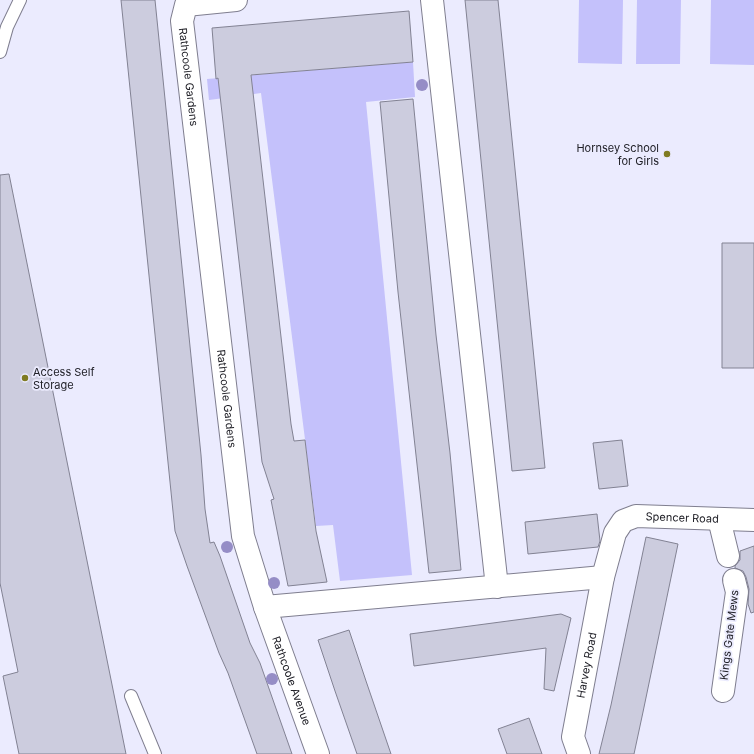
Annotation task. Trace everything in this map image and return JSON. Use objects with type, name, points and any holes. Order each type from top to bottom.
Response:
[{"type":"street","name":"Rathcoole Gardens","points":[[236,0],[186,5],[182,21],[243,536],[266,607]]},
{"type":"street","points":[[432,0],[497,587]]},
{"type":"street","name":"Spencer Road","points":[[603,577],[616,533],[623,521],[636,516],[754,520]]},
{"type":"street","points":[[719,519],[728,556]]},
{"type":"street","points":[[266,607],[603,577]]},
{"type":"street","name":"Harvey Road","points":[[579,754],[573,737],[603,577]]},
{"type":"street","name":"Kings Gate Mews","points":[[723,691],[737,592],[734,580]]},
{"type":"street","name":"Rathcoole Avenue","points":[[266,607],[318,754]]},
{"type":"lane","points":[[0,52],[7,27],[20,0]]},
{"type":"lane","points":[[131,696],[155,754]]},
{"type":"shaded area","points":[[579,0],[623,0],[622,64],[578,63]]},
{"type":"shaded area","points":[[637,0],[681,0],[680,64],[636,64]]},
{"type":"shaded area","points":[[711,0],[754,0],[754,65],[710,64]]},
{"type":"shaded area","points":[[413,62],[415,97],[366,102],[412,575],[340,581],[333,525],[316,526],[261,93],[209,100],[207,79]]},
{"type":"building","points":[[121,0],[155,0],[201,455],[205,509],[210,543],[214,542],[220,556],[250,643],[260,663],[292,754],[257,754],[175,531]]},
{"type":"building","points":[[465,0],[498,0],[545,468],[512,471]]},
{"type":"building","points":[[409,11],[413,62],[251,75],[291,424],[294,441],[305,440],[316,531],[327,582],[288,586],[271,500],[274,499],[262,462],[218,78],[216,79],[212,28]]},
{"type":"building","points":[[413,99],[461,570],[429,573],[398,292],[380,102]]},
{"type":"building","name":"Access Self Storage","points":[[9,174],[126,754],[19,754],[3,676],[18,672],[0,583],[0,175]]},
{"type":"building","points":[[722,243],[754,243],[754,368],[722,368]]},
{"type":"building","points":[[622,440],[628,486],[599,489],[593,443]]},
{"type":"building","points":[[597,514],[600,541],[598,547],[528,554],[525,522]]},
{"type":"building","points":[[646,537],[678,544],[634,754],[599,754],[611,705]]},
{"type":"building","points":[[754,546],[754,612],[751,613],[748,604],[749,589],[746,577],[743,571],[735,568],[735,566],[740,560],[740,551]]},
{"type":"building","points":[[561,614],[571,618],[554,691],[544,689],[546,648],[414,666],[410,634]]},
{"type":"building","points":[[349,630],[391,754],[357,754],[335,691],[318,640]]},
{"type":"building","points":[[529,718],[542,754],[507,754],[498,729]]},
{"type":"place","name":"Hornsey School for Girls","points":[[667,154]]},
{"type":"place","name":"Access Self Storage","points":[[25,378]]}]
